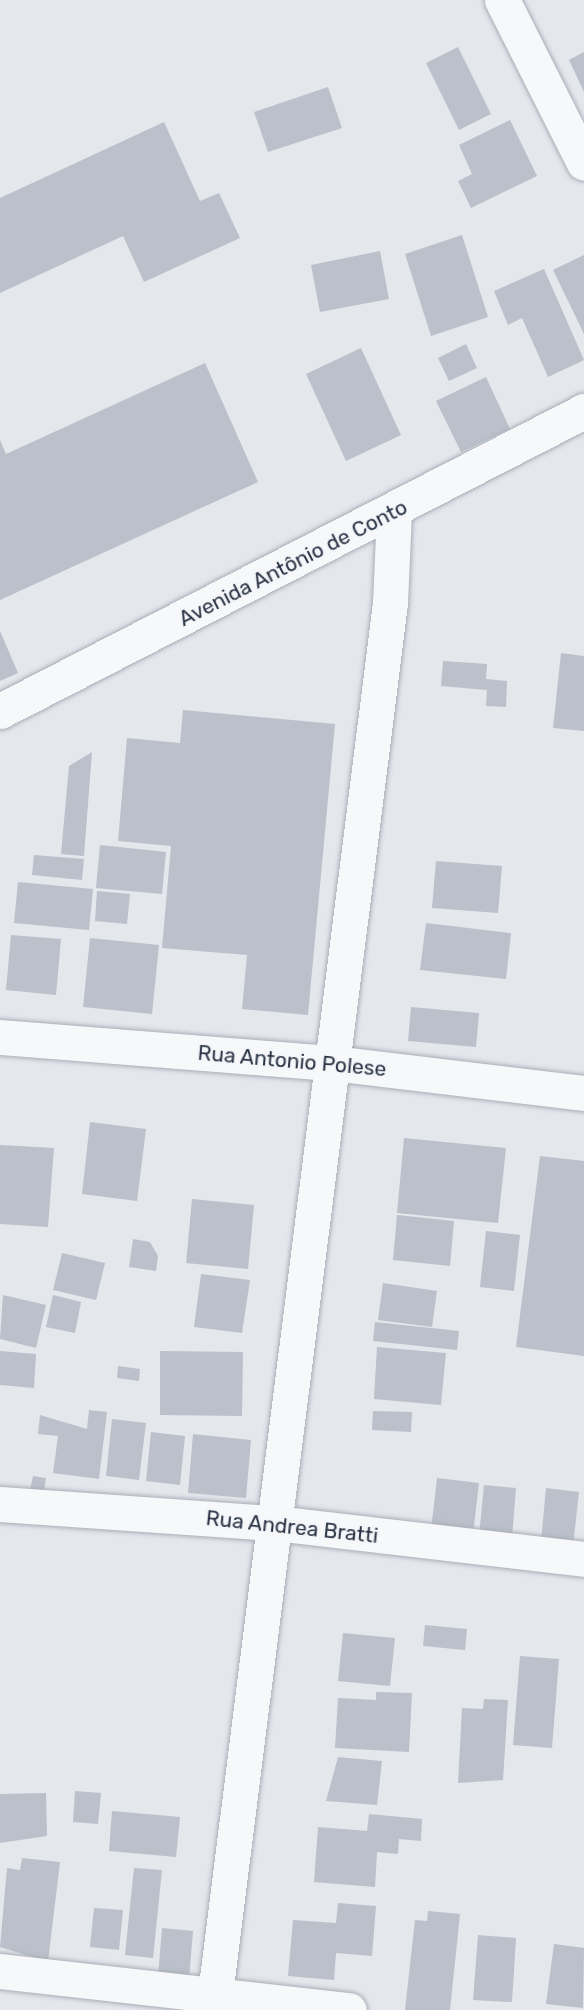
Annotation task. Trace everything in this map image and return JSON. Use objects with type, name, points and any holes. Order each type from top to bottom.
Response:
[{"type":"street","points":[[502,0],[584,163]]},
{"type":"street","name":"Avenida Antônio de Conto","points":[[0,711],[394,513],[584,411]]},
{"type":"street","points":[[214,2002],[390,603],[394,513]]},
{"type":"street","name":"Rua Antonio Polese","points":[[0,1037],[332,1063],[584,1093]]},
{"type":"street","name":"Rua Andrea Bratti","points":[[0,1504],[274,1523],[584,1559]]},
{"type":"street","points":[[0,1971],[214,2002],[349,2010]]},
{"type":"building","points":[[458,47],[491,114],[459,130],[426,63]]},
{"type":"building","points":[[584,52],[584,92],[569,60]]},
{"type":"building","points":[[328,87],[342,128],[268,152],[254,112]]},
{"type":"building","points":[[510,120],[537,176],[471,208],[458,181],[472,174],[459,145]]},
{"type":"building","points":[[164,122],[200,201],[219,193],[240,238],[144,282],[123,236],[0,293],[0,198]]},
{"type":"building","points":[[462,235],[488,317],[431,336],[405,254]]},
{"type":"building","points":[[380,251],[389,299],[320,312],[311,265]]},
{"type":"building","points":[[584,255],[584,334],[553,270]]},
{"type":"building","points":[[544,269],[584,360],[548,377],[522,318],[508,325],[494,291]]},
{"type":"building","points":[[466,344],[477,368],[449,381],[438,358]]},
{"type":"building","points":[[361,348],[401,435],[346,461],[306,374]]},
{"type":"building","points":[[205,363],[258,482],[0,600],[0,440],[6,454]]},
{"type":"building","points":[[486,377],[510,429],[461,452],[436,401]]},
{"type":"building","points":[[0,631],[18,673],[0,681]]},
{"type":"building","points":[[561,653],[584,656],[584,731],[553,728]]},
{"type":"building","points":[[443,661],[487,664],[486,679],[507,681],[506,707],[486,706],[487,690],[441,686]]},
{"type":"building","points":[[183,710],[335,724],[308,1015],[242,1009],[247,955],[162,948],[171,846],[118,841],[127,738],[180,743]]},
{"type":"building","points":[[92,752],[84,856],[61,854],[69,766]]},
{"type":"building","points":[[100,845],[166,852],[162,894],[96,888]]},
{"type":"building","points":[[34,855],[84,859],[82,880],[32,875]]},
{"type":"building","points":[[436,861],[502,866],[498,913],[432,908]]},
{"type":"building","points":[[18,882],[93,889],[89,930],[14,923]]},
{"type":"building","points":[[97,891],[130,894],[127,924],[95,921]]},
{"type":"building","points":[[426,923],[511,933],[506,979],[420,970]]},
{"type":"building","points":[[11,935],[61,939],[56,995],[6,990]]},
{"type":"building","points":[[90,938],[159,945],[152,1014],[83,1007]]},
{"type":"building","points":[[411,1007],[479,1013],[476,1047],[408,1041]]},
{"type":"building","points":[[90,1122],[146,1129],[137,1201],[82,1194]]},
{"type":"building","points":[[404,1138],[506,1148],[498,1223],[397,1213]]},
{"type":"building","points":[[0,1145],[54,1148],[48,1227],[0,1224]]},
{"type":"building","points":[[540,1156],[584,1161],[584,1356],[516,1347]]},
{"type":"building","points":[[192,1199],[254,1205],[248,1269],[186,1263]]},
{"type":"building","points":[[397,1215],[454,1221],[450,1266],[393,1260]]},
{"type":"building","points":[[486,1231],[520,1235],[514,1291],[480,1287]]},
{"type":"building","points":[[133,1239],[150,1242],[158,1256],[156,1271],[129,1267]]},
{"type":"building","points":[[62,1253],[105,1263],[96,1300],[53,1290]]},
{"type":"building","points":[[201,1274],[250,1280],[242,1333],[194,1327]]},
{"type":"building","points":[[383,1283],[437,1291],[432,1327],[378,1320]]},
{"type":"building","points":[[3,1295],[46,1305],[36,1348],[0,1339]]},
{"type":"building","points":[[53,1295],[81,1302],[75,1333],[46,1327]]},
{"type":"building","points":[[375,1322],[459,1331],[457,1350],[373,1341]]},
{"type":"building","points":[[377,1347],[446,1353],[441,1405],[374,1399]]},
{"type":"building","points":[[0,1351],[36,1354],[34,1388],[0,1385]]},
{"type":"building","points":[[160,1351],[243,1352],[242,1416],[160,1415]]},
{"type":"building","points":[[118,1366],[140,1369],[139,1381],[117,1378]]},
{"type":"building","points":[[89,1410],[107,1412],[99,1479],[53,1473],[58,1436],[38,1434],[40,1415],[87,1429]]},
{"type":"building","points":[[373,1411],[412,1412],[411,1432],[372,1430]]},
{"type":"building","points":[[112,1419],[146,1423],[139,1480],[106,1476]]},
{"type":"building","points":[[151,1432],[185,1436],[180,1485],[146,1481]]},
{"type":"building","points":[[193,1434],[251,1440],[246,1498],[188,1493]]},
{"type":"building","points":[[33,1476],[46,1478],[44,1492],[30,1491]]},
{"type":"building","points":[[437,1478],[479,1483],[473,1534],[431,1530]]},
{"type":"building","points":[[484,1485],[516,1488],[512,1538],[479,1536]]},
{"type":"building","points":[[546,1488],[579,1492],[573,1546],[541,1542]]},
{"type":"building","points":[[425,1625],[467,1629],[465,1650],[423,1646]]},
{"type":"building","points":[[343,1633],[395,1638],[390,1686],[338,1681]]},
{"type":"building","points":[[520,1656],[559,1659],[552,1748],[513,1745]]},
{"type":"building","points":[[376,1692],[412,1693],[409,1752],[335,1748],[338,1698],[376,1700]]},
{"type":"building","points":[[484,1699],[508,1700],[503,1780],[458,1783],[462,1708],[483,1709]]},
{"type":"building","points":[[338,1757],[382,1761],[377,1805],[326,1801]]},
{"type":"building","points":[[75,1791],[101,1793],[98,1824],[73,1822]]},
{"type":"building","points":[[46,1793],[47,1836],[0,1843],[0,1794]]},
{"type":"building","points":[[112,1811],[180,1817],[176,1857],[109,1851]]},
{"type":"building","points":[[369,1814],[422,1819],[421,1841],[399,1839],[398,1854],[377,1852],[375,1887],[314,1882],[318,1827],[367,1831]]},
{"type":"building","points":[[22,1858],[60,1862],[48,1962],[0,1947],[7,1868],[20,1870]]},
{"type":"building","points":[[134,1868],[162,1870],[153,1958],[125,1955]]},
{"type":"building","points":[[338,1903],[376,1906],[372,1956],[336,1953],[334,1980],[288,1976],[293,1920],[336,1923]]},
{"type":"building","points":[[94,1908],[123,1910],[119,1950],[90,1947]]},
{"type":"building","points":[[428,1911],[460,1914],[450,2010],[405,2010],[415,1920],[427,1921]]},
{"type":"building","points":[[162,1928],[193,1931],[189,1979],[158,1977]]},
{"type":"building","points":[[478,1935],[516,1938],[512,2002],[473,2000]]},
{"type":"building","points":[[554,1944],[584,1948],[583,2008],[546,2004]]}]
